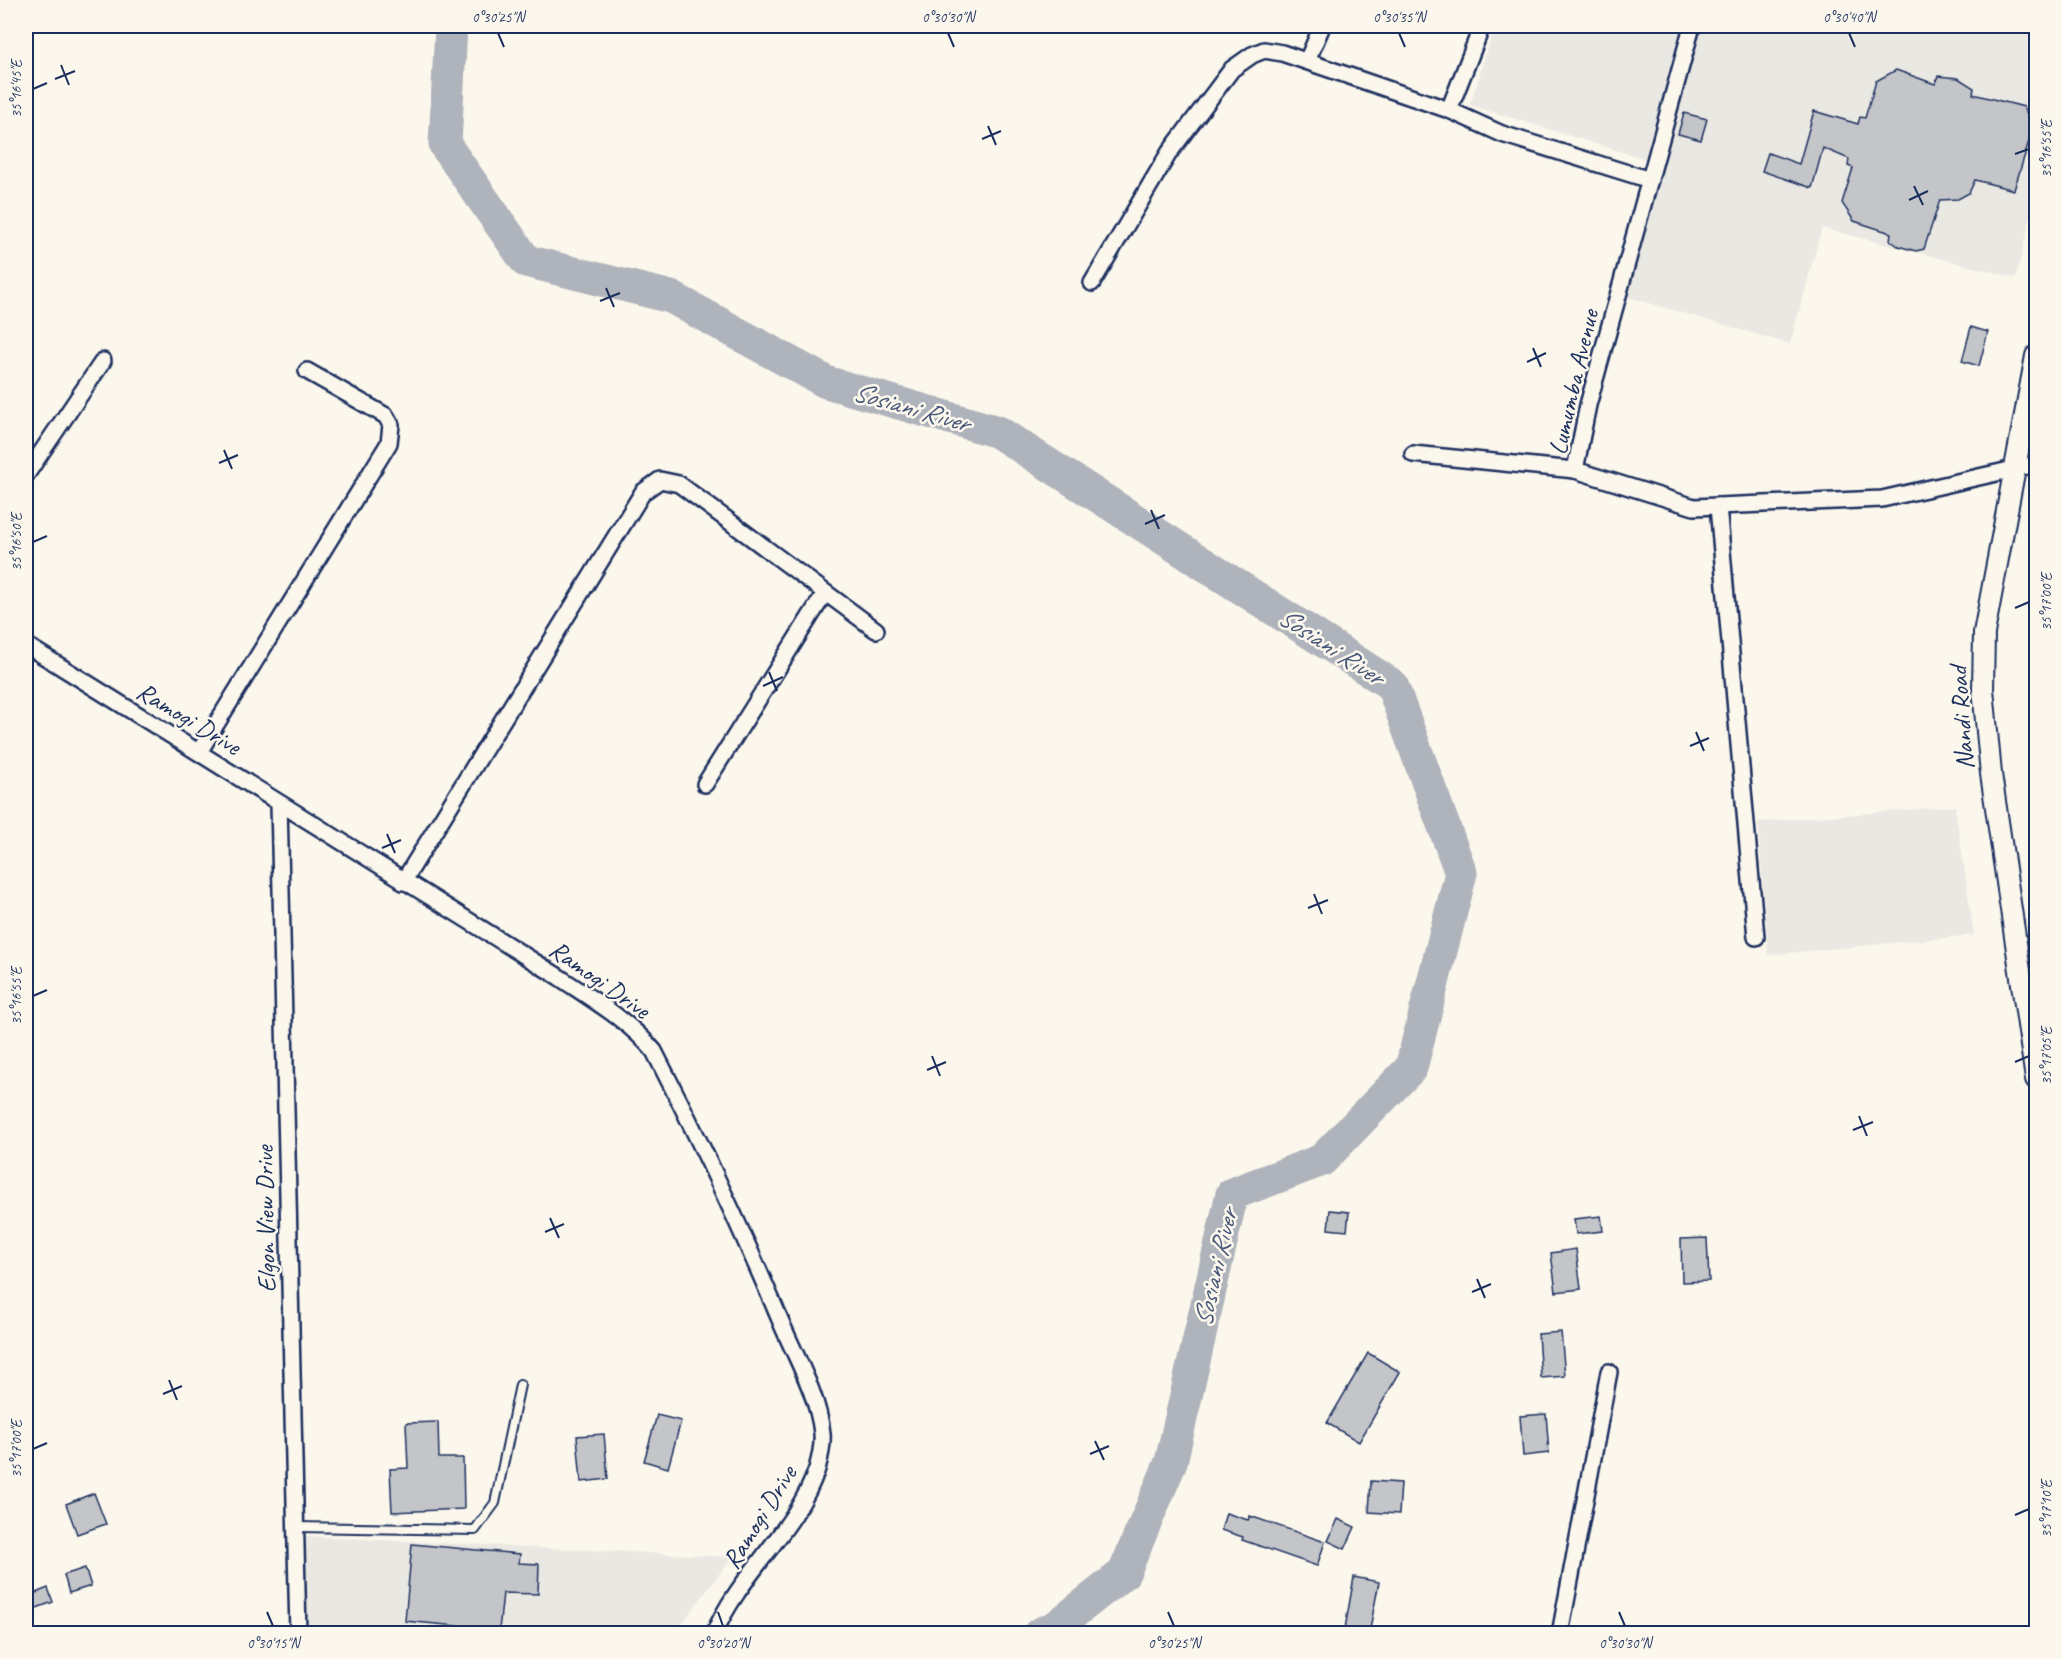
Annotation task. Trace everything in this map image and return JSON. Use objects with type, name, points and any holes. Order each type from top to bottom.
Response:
[{"type":"street","points":[[1307,61],[1322,26]]},
{"type":"street","points":[[1449,110],[1482,26]]},
{"type":"street","name":"Lumumba Avenue","points":[[1692,26],[1588,405],[1575,470],[1694,507],[1882,499],[2037,464]]},
{"type":"street","points":[[1092,283],[1169,153],[1232,69],[1252,55],[1264,50],[1307,61],[1449,110],[1502,134],[1650,180]]},
{"type":"street","name":"Nandi Road","points":[[2037,356],[1984,633],[1983,688],[2006,882],[2037,1079]]},
{"type":"street","points":[[26,475],[103,361]]},
{"type":"street","points":[[198,752],[389,443],[391,425],[386,416],[307,371]]},
{"type":"street","points":[[1413,453],[1575,470]]},
{"type":"street","points":[[403,882],[643,492],[660,480],[679,484],[876,630]]},
{"type":"street","points":[[1718,506],[1756,937]]},
{"type":"street","points":[[705,784],[825,593]]},
{"type":"street","name":"Ramogi Drive","points":[[26,645],[619,1017],[654,1051],[744,1237],[803,1375],[822,1432],[818,1466],[810,1486],[772,1549],[722,1615],[714,1634]]},
{"type":"street","name":"Elgon View Drive","points":[[279,803],[298,1634]]},
{"type":"street","points":[[1560,1634],[1609,1372]]},
{"type":"lane","points":[[297,1527],[475,1530],[495,1503],[520,1385]]},
{"type":"shaded area","points":[[1495,26],[2036,26],[2036,193],[2016,278],[1822,228],[1790,344],[1611,292],[1655,162],[1470,105]]},
{"type":"shaded area","points":[[1955,806],[1974,935],[1768,955],[1758,822]]},
{"type":"shaded area","points":[[298,1536],[732,1557],[675,1633],[301,1633]]},
{"type":"building","points":[[1896,70],[1935,84],[1938,76],[1958,78],[1974,88],[1973,94],[2024,107],[2033,128],[2014,190],[1975,180],[1969,193],[1958,199],[1940,200],[1924,249],[1916,251],[1898,246],[1890,240],[1891,233],[1854,221],[1842,203],[1853,168],[1848,166],[1849,159],[1823,148],[1812,188],[1762,171],[1768,153],[1799,164],[1814,111],[1858,124],[1860,117],[1865,118],[1876,81]]},
{"type":"building","points":[[1684,113],[1707,119],[1701,140],[1678,134]]},
{"type":"building","points":[[1971,327],[1988,332],[1979,366],[1962,361]]},
{"type":"building","points":[[1330,1210],[1349,1212],[1347,1231],[1328,1229]]},
{"type":"building","points":[[1601,1216],[1603,1231],[1576,1234],[1574,1219]]},
{"type":"building","points":[[1707,1238],[1709,1281],[1682,1282],[1681,1239]]},
{"type":"building","points":[[1576,1249],[1581,1289],[1556,1292],[1551,1253]]},
{"type":"building","points":[[1561,1332],[1565,1376],[1541,1378],[1538,1334]]},
{"type":"building","points":[[1368,1353],[1400,1372],[1359,1442],[1327,1423]]},
{"type":"building","points":[[1546,1414],[1549,1453],[1523,1456],[1520,1416]]},
{"type":"building","points":[[657,1415],[681,1421],[668,1468],[644,1461]]},
{"type":"building","points":[[438,1422],[439,1458],[463,1458],[464,1509],[392,1512],[390,1469],[408,1468],[406,1423]]},
{"type":"building","points":[[604,1434],[608,1479],[581,1482],[577,1436]]},
{"type":"building","points":[[1371,1481],[1401,1483],[1399,1514],[1369,1512]]},
{"type":"building","points":[[94,1493],[106,1524],[77,1534],[66,1504]]},
{"type":"building","points":[[1226,1513],[1248,1520],[1250,1516],[1325,1542],[1317,1566],[1242,1540],[1243,1537],[1221,1530]]},
{"type":"building","points":[[1338,1519],[1355,1527],[1345,1549],[1328,1541]]},
{"type":"building","points":[[412,1544],[520,1554],[519,1563],[539,1564],[538,1594],[503,1593],[499,1630],[405,1621]]},
{"type":"building","points":[[85,1568],[91,1586],[69,1593],[64,1575]]},
{"type":"building","points":[[1354,1577],[1379,1582],[1369,1634],[1344,1634]]},
{"type":"building","points":[[48,1588],[53,1602],[31,1610],[26,1597]]},
{"type":"waterway","name":"Sosiani River","points":[[451,26],[445,145],[526,261],[671,297],[826,382],[998,432],[1392,685],[1461,873],[1411,1068],[1322,1160],[1232,1194],[1171,1462],[1124,1573],[1057,1626],[1039,1634]]}]
